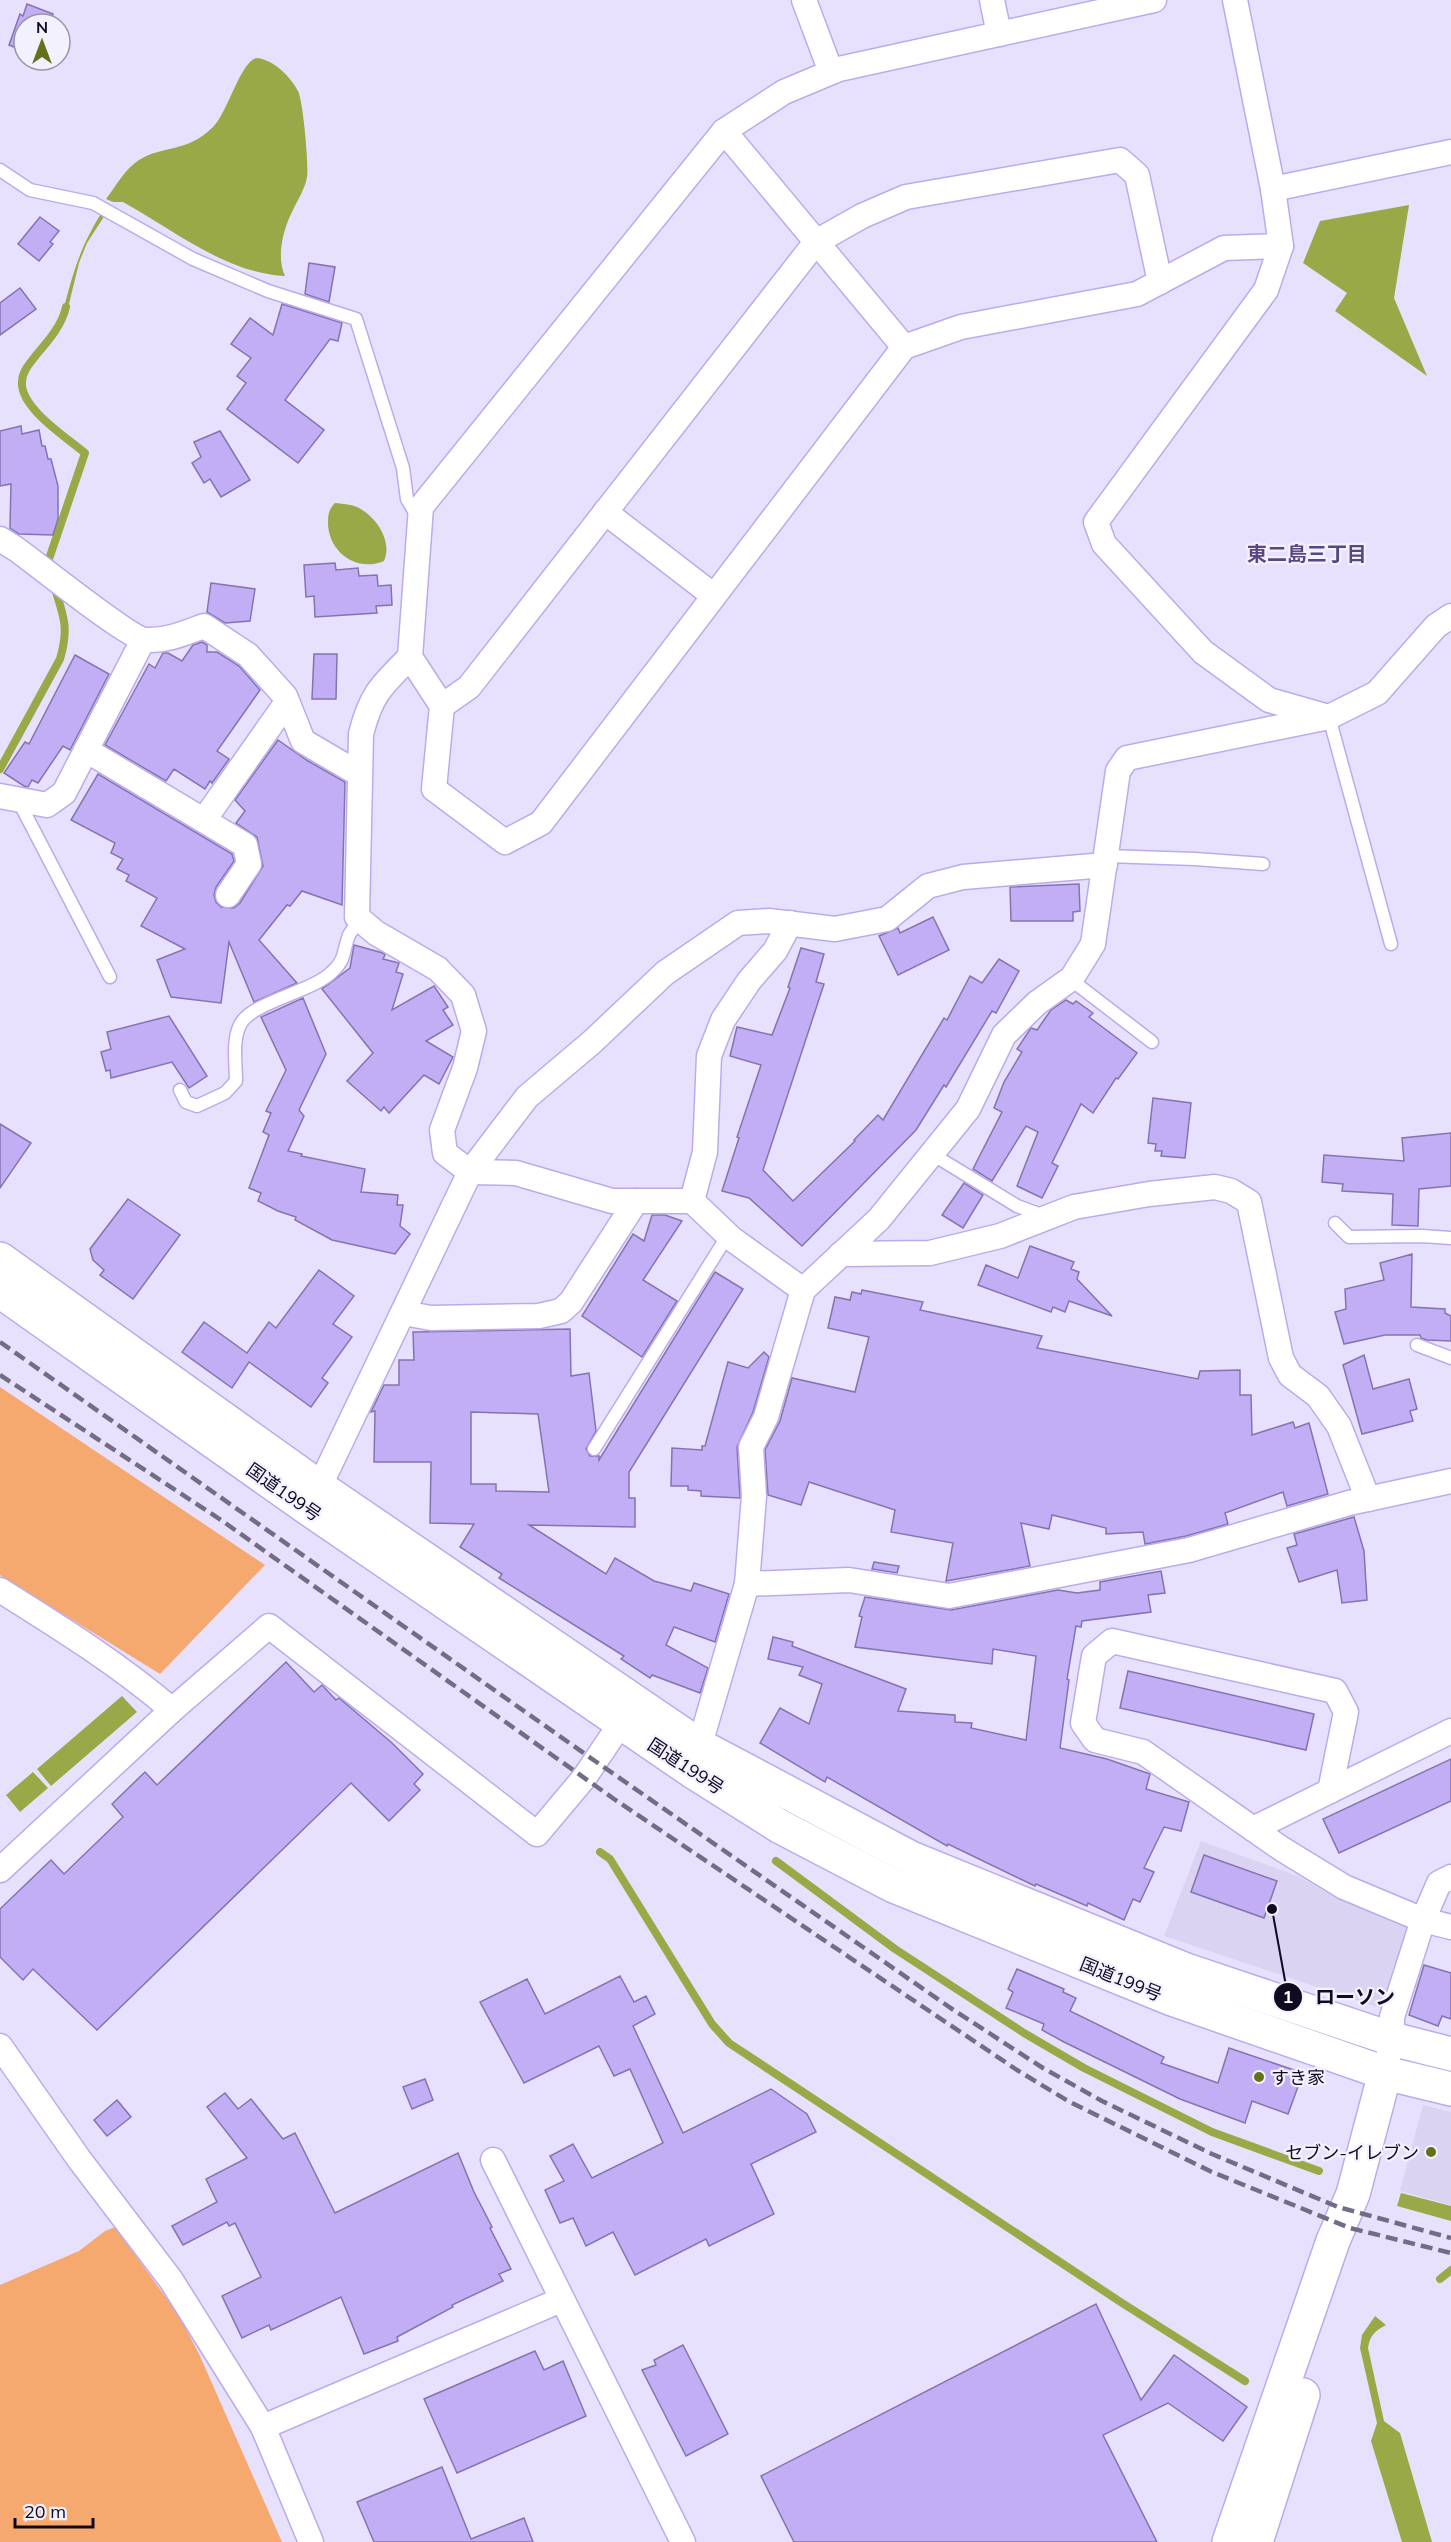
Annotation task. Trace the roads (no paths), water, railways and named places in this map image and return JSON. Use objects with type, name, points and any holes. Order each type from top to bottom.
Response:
[{"type":"main road","name":"国道199号","points":[[0,1259],[314,1498],[621,1723],[911,1858],[1186,1970],[1392,2039],[1451,2054]]},
{"type":"main road","name":"国道199号","points":[[0,1291],[314,1498],[696,1759],[779,1826],[894,1887],[1172,1999],[1385,2073],[1451,2089]]},
{"type":"main road","points":[[1229,2542],[1333,2241],[1353,2194],[1385,2073]]},
{"type":"main road","points":[[1256,2542],[1350,2250],[1353,2194]]},
{"type":"street","points":[[804,0],[831,72]]},
{"type":"street","points":[[992,0],[999,34]]},
{"type":"street","points":[[1154,0],[831,72],[784,92],[724,131],[421,507],[410,657],[442,706],[434,789],[505,842],[542,823],[904,347],[961,327],[1137,294],[1224,248],[1281,246]]},
{"type":"street","points":[[1234,0],[1274,189],[1281,246],[1266,290],[1096,522],[1104,544],[1203,652],[1269,700],[1329,717]]},
{"type":"street","points":[[724,131],[904,347]]},
{"type":"street","points":[[1274,189],[1451,152]]},
{"type":"street","points":[[442,706],[469,687],[816,242],[862,216],[906,197],[1120,159],[1137,175],[1160,282]]},
{"type":"street","points":[[605,512],[714,596]]},
{"type":"street","points":[[0,539],[110,619],[143,640],[171,638],[204,626],[248,656],[285,696],[303,741],[359,774]]},
{"type":"street","points":[[696,1759],[747,1584],[754,1496],[751,1447],[766,1417],[803,1290],[879,1219],[968,1109],[1004,1035],[1037,1003],[1070,979],[1093,944],[1118,771],[1127,758],[1329,717],[1377,693],[1436,626],[1451,616]]},
{"type":"street","points":[[9,797],[47,805],[64,793],[143,640]]},
{"type":"street","points":[[410,657],[378,689],[366,714],[361,734],[357,917],[376,933],[438,969],[463,994],[474,1031],[465,1068],[442,1130],[445,1153],[470,1172],[516,1173],[612,1201],[692,1201],[728,1235],[803,1290]]},
{"type":"street","points":[[204,820],[287,702]]},
{"type":"street","points":[[86,750],[245,845],[249,864],[228,895]]},
{"type":"street","points":[[314,1498],[470,1172],[527,1097],[592,1042],[665,974],[738,923],[769,921],[835,929],[887,919],[928,886],[963,877],[1106,861]]},
{"type":"street","points":[[692,1201],[705,1152],[709,1056],[723,1020],[749,981],[775,951],[790,923]]},
{"type":"street","points":[[841,1254],[930,1253],[1000,1236],[1084,1205],[1149,1194],[1215,1187],[1231,1191],[1249,1202],[1281,1358],[1290,1375],[1318,1396],[1339,1426],[1368,1499]]},
{"type":"street","points":[[403,1313],[431,1318],[539,1316],[561,1311],[571,1302],[636,1201]]},
{"type":"street","points":[[747,1584],[849,1580],[949,1596],[1189,1550],[1368,1499],[1451,1480]]},
{"type":"street","points":[[0,1590],[47,1619],[151,1692],[172,1710]]},
{"type":"street","points":[[0,1870],[172,1710],[269,1626],[537,1834],[584,1778],[621,1723]]},
{"type":"street","points":[[1330,1791],[1346,1712],[1335,1691],[1112,1641],[1094,1656],[1083,1723],[1095,1740],[1143,1752],[1253,1829],[1344,1887],[1423,1920],[1451,1927]]},
{"type":"street","points":[[1253,1829],[1451,1731]]},
{"type":"street","points":[[1385,2073],[1392,2039],[1392,2017],[1423,1920],[1439,1883],[1451,1877]]},
{"type":"street","points":[[0,2046],[79,2159],[171,2280],[263,2427],[311,2542]]},
{"type":"street","points":[[493,2160],[683,2542]]},
{"type":"street","points":[[263,2427],[561,2300]]},
{"type":"lane","points":[[0,170],[30,190],[93,203],[193,259],[268,291],[356,319],[403,468],[407,500],[420,519]]},
{"type":"lane","points":[[1329,717],[1391,944]]},
{"type":"lane","points":[[9,797],[110,977]]},
{"type":"lane","points":[[1106,861],[1195,859],[1263,864]]},
{"type":"lane","points":[[180,1090],[186,1102],[196,1106],[225,1093],[236,1081],[236,1038],[240,1024],[252,1013],[325,979],[345,956],[349,936],[360,920]]},
{"type":"lane","points":[[1070,979],[1152,1042]]},
{"type":"lane","points":[[932,1154],[1017,1206],[1048,1217]]},
{"type":"lane","points":[[1335,1222],[1349,1237],[1451,1238]]},
{"type":"lane","points":[[594,1449],[728,1235]]},
{"type":"lane","points":[[1417,1345],[1451,1358]]},
{"type":"waterway","points":[[48,562],[85,453],[36,412],[23,392],[22,378],[25,370],[54,332],[66,307]]},
{"type":"waterway","points":[[0,769],[60,659],[65,631],[55,589]]},
{"type":"waterway","points":[[600,1852],[610,1859],[712,2024],[729,2043],[1119,2301],[1245,2381]]},
{"type":"waterway","points":[[776,1861],[895,1949],[1024,2033],[1084,2068],[1212,2132],[1319,2171]]},
{"type":"waterway","points":[[1440,2279],[1451,2270]]},
{"type":"railway","points":[[0,1342],[595,1761],[955,2011],[1043,2068],[1102,2101],[1212,2154],[1338,2207],[1451,2238]]},
{"type":"railway","points":[[0,1375],[221,1520],[614,1799],[1017,2070],[1068,2101],[1212,2172],[1350,2228],[1451,2253]]},
{"type":"place","name":"ローソン","points":[[1272,1909]]},
{"type":"place","name":"すき家","points":[[1259,2077]]},
{"type":"place","name":"セブン-イレブン","points":[[1431,2152]]},
{"type":"district","name":"東二島三丁目","points":[[1307,553]]}]
